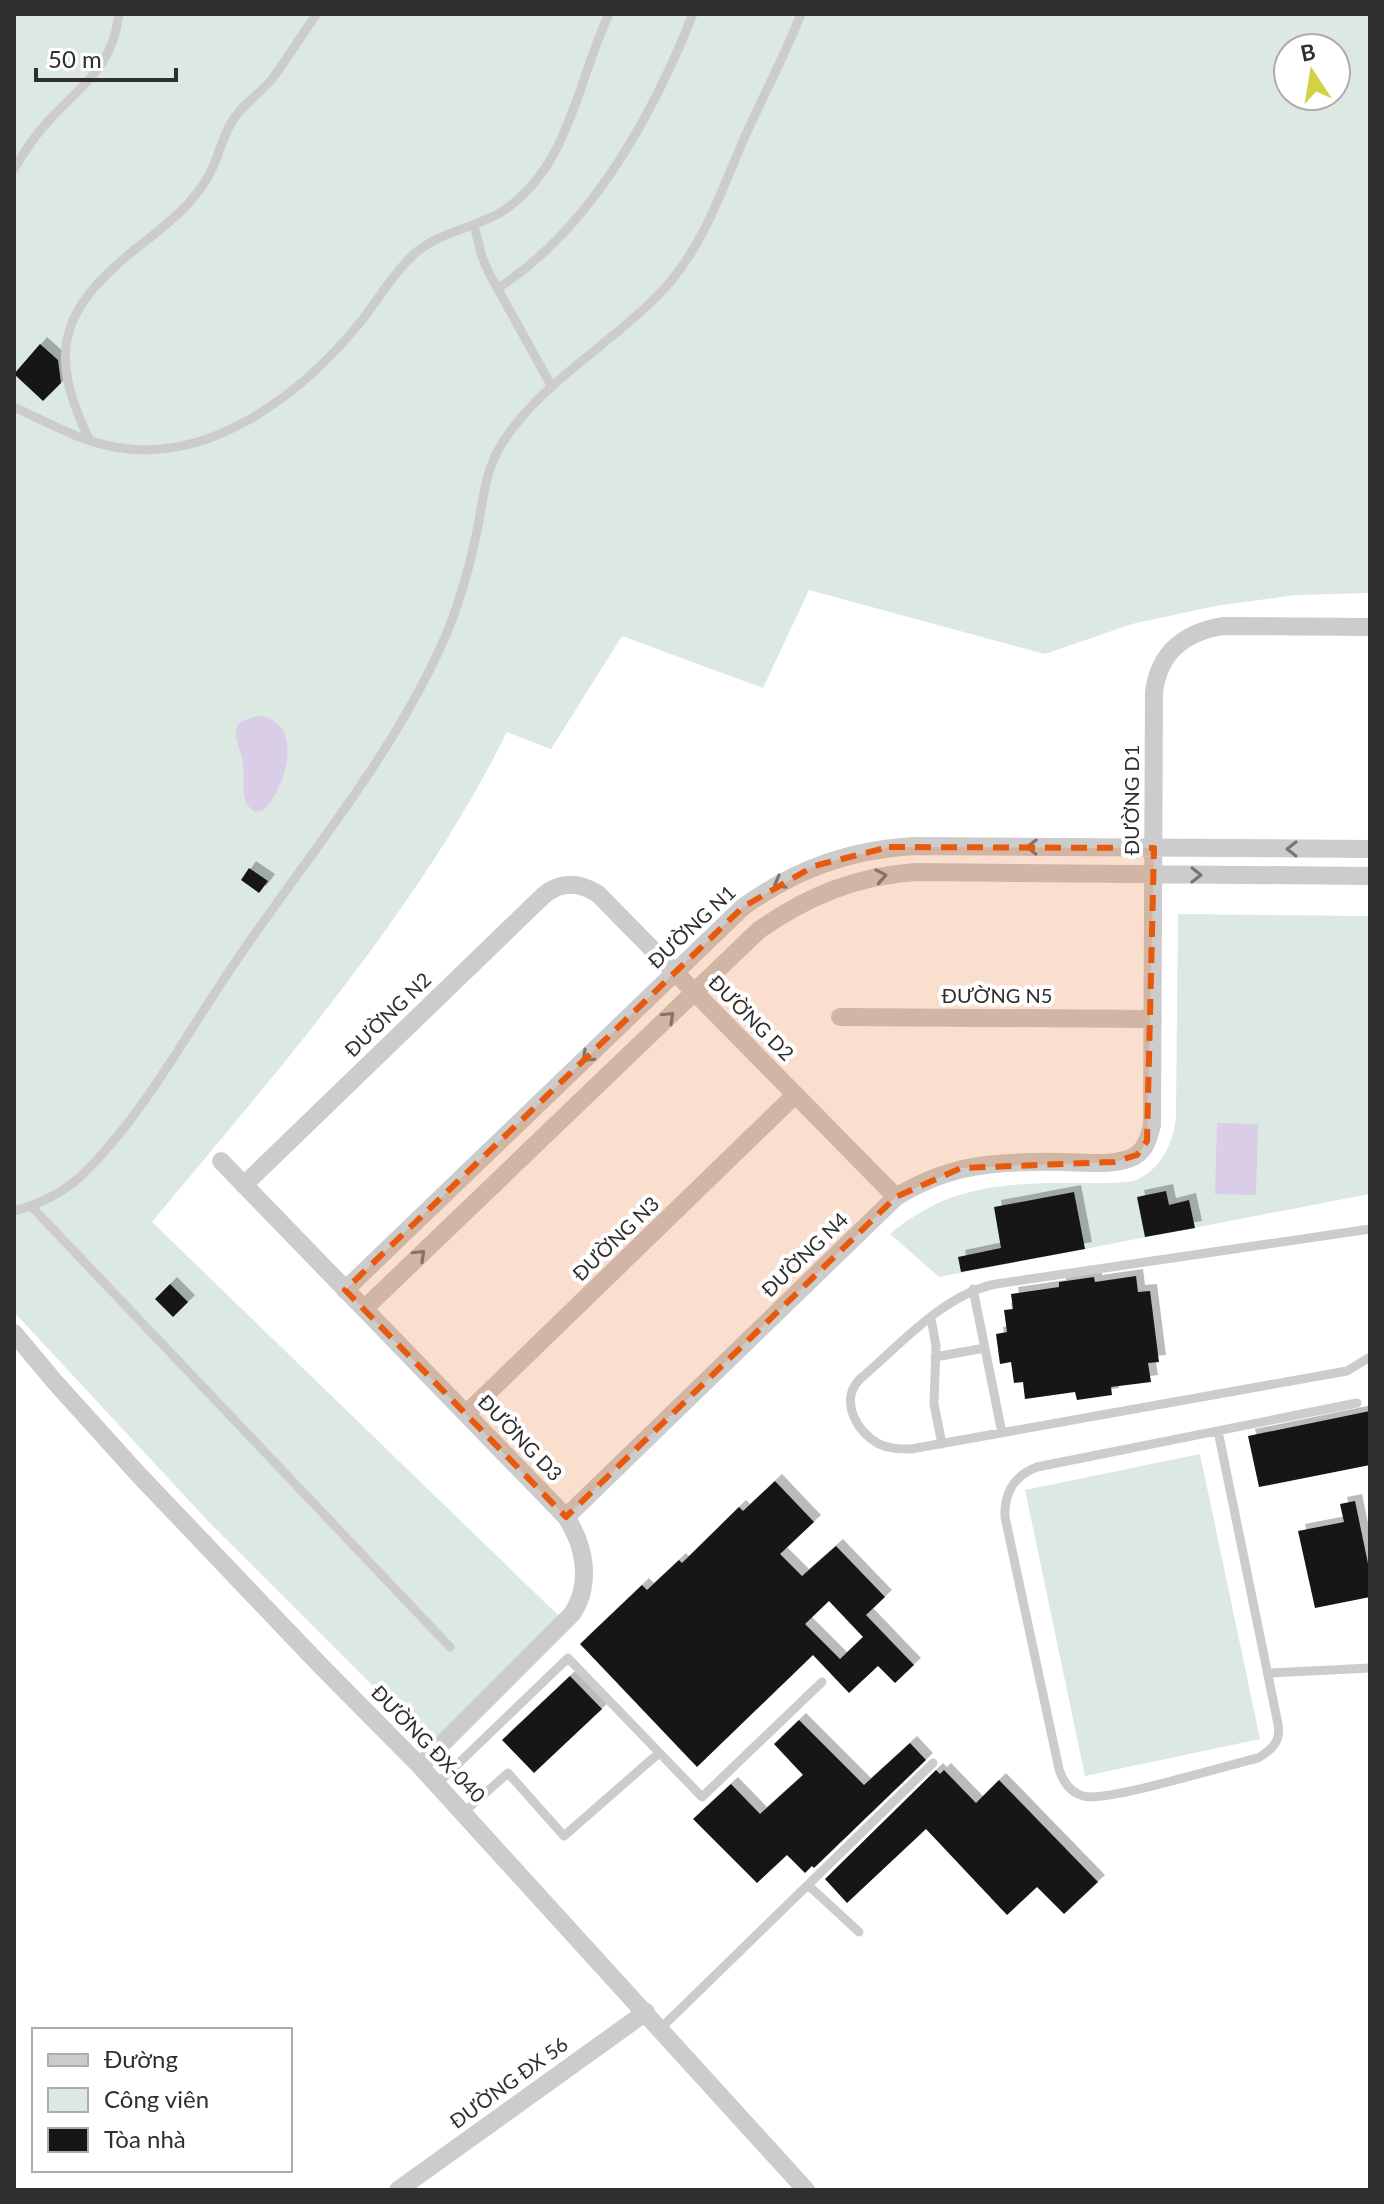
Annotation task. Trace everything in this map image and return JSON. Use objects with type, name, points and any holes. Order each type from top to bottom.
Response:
[{"type":"street","name":"ĐƯỜNG D1","points":[[1137,1155],[1147,1141],[1152,1125],[1154,692],[1160,667],[1174,646],[1197,632],[1222,626],[1370,627]]},
{"type":"street","name":"ĐƯỜNG N1","points":[[345,1290],[675,972],[754,899],[789,877],[840,857],[889,847],[1370,849]]},
{"type":"street","points":[[364,1309],[759,930],[824,892],[858,880],[916,872],[1370,876]]},
{"type":"street","name":"ĐƯỜNG D2","points":[[567,884],[584,886],[598,894],[896,1197]]},
{"type":"street","name":"ĐƯỜNG N2","points":[[244,1185],[544,895],[554,887],[567,884]]},
{"type":"street","name":"ĐƯỜNG N5","points":[[840,1017],[1153,1019]]},
{"type":"street","name":"ĐƯỜNG N3","points":[[466,1414],[795,1095]]},
{"type":"street","name":"ĐƯỜNG N4","points":[[566,1517],[896,1197],[918,1183],[939,1174],[983,1164],[1114,1162],[1137,1155]]},
{"type":"street","name":"ĐƯỜNG D3","points":[[221,1161],[566,1517],[579,1540],[584,1565],[582,1589],[576,1607],[420,1766]]},
{"type":"street","name":"ĐƯỜNG ĐX-040","points":[[14,1333],[138,1474],[437,1784],[806,2190]]},
{"type":"street","name":"ĐƯỜNG ĐX 56","points":[[398,2190],[646,2012]]},
{"type":"lane","points":[[14,169],[43,126],[96,73],[113,42],[119,14]]},
{"type":"lane","points":[[90,441],[66,382],[65,349],[74,318],[106,277],[190,203],[214,168],[236,115],[270,81],[317,14]]},
{"type":"lane","points":[[14,407],[90,441],[133,450],[193,444],[226,431],[266,407],[314,370],[357,326],[413,255],[442,235],[489,219],[513,203],[553,156],[575,112],[609,14]]},
{"type":"lane","points":[[498,288],[540,256],[604,181],[647,116],[693,14]]},
{"type":"lane","points":[[14,1211],[50,1198],[82,1175],[118,1134],[372,768],[413,701],[443,640],[469,564],[484,486],[491,466],[512,430],[552,387],[638,316],[688,260],[714,214],[744,138],[801,14]]},
{"type":"lane","points":[[474,225],[482,257],[552,387]]},
{"type":"lane","points":[[31,1206],[450,1647]]},
{"type":"lane","points":[[1370,1229],[973,1289],[954,1299],[855,1384],[850,1406],[861,1428],[879,1443],[900,1449],[1347,1371],[1370,1357]]},
{"type":"lane","points":[[973,1289],[1002,1433]]},
{"type":"lane","points":[[931,1318],[935,1357],[934,1404],[942,1444]]},
{"type":"lane","points":[[935,1357],[985,1348]]},
{"type":"lane","points":[[1218,1431],[1279,1732],[1274,1747],[1258,1758],[1098,1797],[1081,1796],[1061,1777],[1005,1517],[1010,1488],[1024,1472],[1037,1467],[1357,1403]]},
{"type":"lane","points":[[437,1784],[568,1658],[702,1797],[822,1682]]},
{"type":"lane","points":[[1268,1673],[1370,1668]]},
{"type":"lane","points":[[463,1813],[508,1773],[564,1836],[659,1753]]},
{"type":"lane","points":[[661,2028],[933,1763]]},
{"type":"lane","points":[[808,1885],[859,1932]]},
{"type":"highlighted area","points":[[889,847],[1154,848],[1147,1141],[1137,1155],[1114,1162],[961,1168],[896,1197],[566,1517],[345,1290],[743,907],[814,866]]},
{"type":"green space","points":[[14,14],[1370,14],[1370,593],[1296,595],[1215,606],[1132,624],[1045,654],[809,590],[763,688],[622,636],[551,749],[507,732],[432,863],[389,925],[297,1047],[152,1222],[560,1617],[431,1744],[207,1520],[14,1312]]},
{"type":"green space","points":[[1178,914],[1370,918],[1370,1194],[939,1277],[890,1234],[932,1206],[975,1190],[998,1186],[1134,1181],[1159,1163],[1169,1146],[1176,1116]]},
{"type":"green space","points":[[1200,1454],[1260,1739],[1085,1776],[1025,1490]]},
{"type":"shaded area","points":[[261,716],[275,722],[283,731],[287,758],[272,800],[264,810],[255,812],[246,803],[243,764],[236,734],[241,723]]},
{"type":"shaded area","points":[[1217,1123],[1258,1124],[1256,1195],[1215,1194]]},
{"type":"building","points":[[40,344],[58,360],[61,383],[43,401],[14,374]]},
{"type":"building","points":[[249,868],[268,881],[259,893],[241,880]]},
{"type":"building","points":[[1166,1191],[1169,1205],[1189,1200],[1195,1228],[1145,1237],[1137,1197]]},
{"type":"building","points":[[1074,1192],[1085,1249],[961,1272],[958,1257],[1001,1248],[994,1207]]},
{"type":"building","points":[[1136,1276],[1138,1292],[1150,1291],[1159,1362],[1148,1363],[1151,1382],[1111,1387],[1112,1395],[1077,1400],[1075,1392],[1025,1399],[1023,1382],[1014,1383],[1011,1362],[1000,1364],[996,1334],[1007,1332],[1004,1310],[1013,1309],[1011,1294],[1059,1287],[1059,1282],[1094,1277],[1095,1282]]},
{"type":"building","points":[[170,1284],[188,1302],[173,1317],[155,1299]]},
{"type":"building","points":[[1370,1411],[1370,1465],[1259,1487],[1248,1436]]},
{"type":"building","points":[[775,1481],[814,1522],[780,1554],[802,1576],[836,1546],[885,1597],[866,1615],[914,1665],[895,1683],[878,1666],[849,1693],[813,1655],[697,1767],[580,1644],[642,1585],[647,1590],[679,1560],[682,1563],[739,1507],[743,1511]],"holes":[[[829,1601],[863,1637],[840,1659],[805,1624]]]},
{"type":"building","points":[[1355,1501],[1370,1573],[1370,1597],[1315,1608],[1298,1531],[1344,1522],[1340,1504]]},
{"type":"building","points":[[570,1676],[602,1709],[534,1773],[502,1740]]},
{"type":"building","points":[[799,1720],[864,1785],[910,1743],[926,1760],[814,1868],[812,1866],[805,1873],[787,1855],[757,1883],[693,1819],[731,1784],[760,1814],[803,1775],[774,1744]]},
{"type":"building","points":[[936,1770],[940,1774],[944,1770],[976,1803],[999,1780],[1098,1882],[1064,1914],[1037,1887],[1007,1915],[926,1829],[847,1903],[825,1879]]}]
